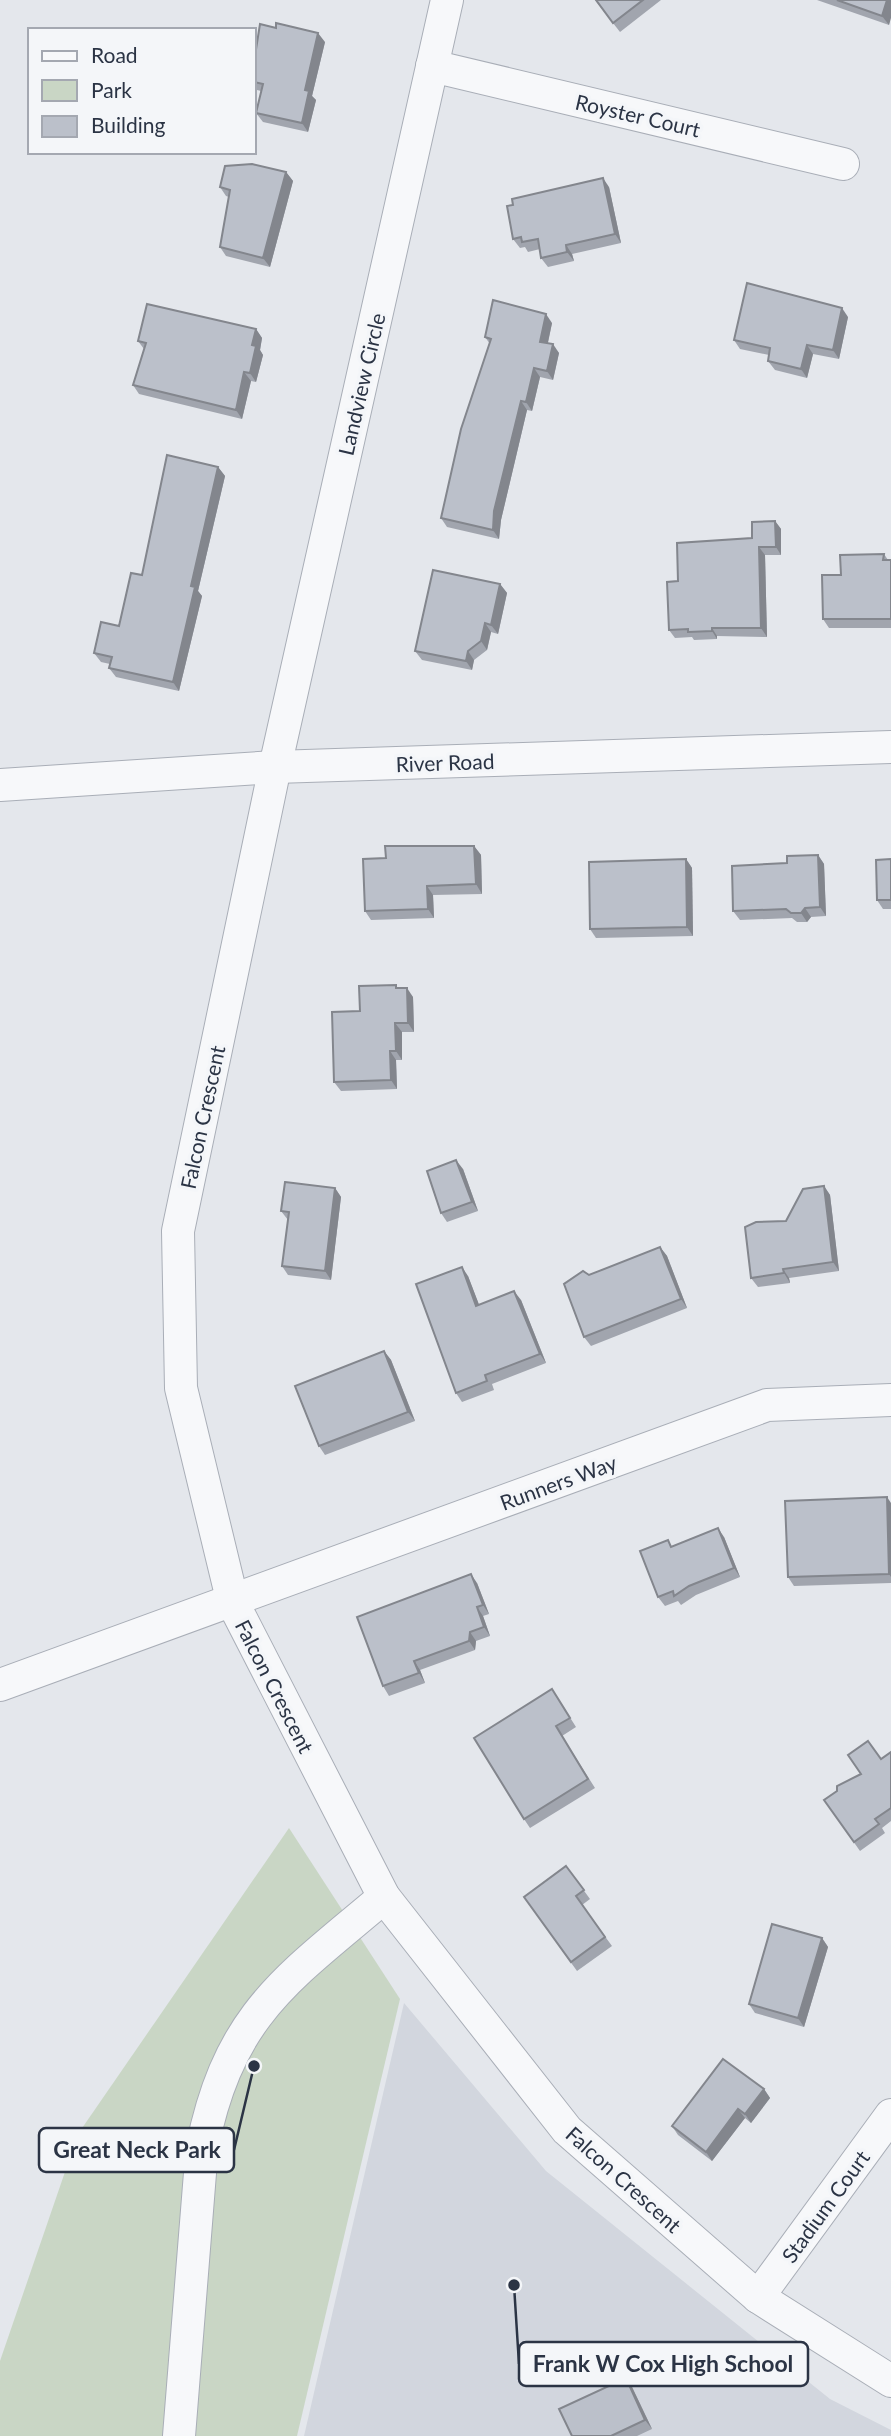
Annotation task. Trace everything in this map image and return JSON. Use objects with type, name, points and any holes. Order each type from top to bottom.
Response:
[{"type":"street","name":"Landview Circle","points":[[275,767],[447,0]]},
{"type":"street","name":"Royster Court","points":[[432,66],[843,164]]},
{"type":"street","name":"River Road","points":[[0,785],[275,767],[891,747]]},
{"type":"street","name":"Falcon Crescent","points":[[275,767],[178,1231],[181,1388],[233,1602],[384,1897],[567,2130],[758,2297],[891,2381]]},
{"type":"street","name":"Runners Way","points":[[0,1685],[767,1405],[891,1400]]},
{"type":"street","points":[[179,2436],[202,2148],[211,2103],[228,2060],[258,2011],[281,1984],[384,1897]]},
{"type":"street","name":"Stadium Court","points":[[758,2297],[891,2115]]},
{"type":"shaded area","points":[[404,2003],[546,2171],[830,2399],[891,2430],[891,2436],[304,2436]]},
{"type":"green space","points":[[289,1828],[400,1999],[297,2436],[0,2436],[0,2361],[78,2134]]},
{"type":"building","points":[[596,0],[643,0],[613,23]]},
{"type":"building","points":[[837,0],[887,0],[882,16]]},
{"type":"building","points":[[276,23],[318,33],[305,90],[309,91],[302,123],[256,113],[263,84],[256,82],[256,49],[260,24],[276,28]]},
{"type":"building","points":[[252,164],[286,172],[263,258],[220,247],[230,190],[220,187],[225,166]]},
{"type":"building","points":[[603,178],[615,234],[566,245],[567,252],[541,258],[538,239],[522,242],[521,237],[513,239],[507,206],[513,205],[512,199]]},
{"type":"building","points":[[747,283],[842,308],[833,350],[807,345],[801,369],[768,361],[770,348],[734,340]]},
{"type":"building","points":[[493,300],[546,314],[540,342],[553,344],[547,371],[534,368],[526,402],[521,401],[494,511],[493,530],[441,518],[461,429],[491,339],[485,337]]},
{"type":"building","points":[[147,304],[256,329],[252,345],[256,346],[250,373],[244,372],[236,410],[133,385],[146,343],[138,341]]},
{"type":"building","points":[[167,455],[218,467],[173,682],[109,668],[112,657],[94,653],[101,622],[119,626],[131,573],[142,575]]},
{"type":"building","points":[[775,521],[776,547],[759,547],[761,628],[712,628],[712,631],[688,632],[688,629],[669,630],[667,582],[678,581],[677,543],[752,538],[752,522]]},
{"type":"building","points":[[884,554],[883,560],[891,560],[891,619],[823,619],[822,575],[841,575],[840,555]]},
{"type":"building","points":[[433,570],[500,584],[491,625],[485,623],[481,641],[468,651],[466,661],[415,651]]},
{"type":"building","points":[[385,846],[474,846],[476,884],[427,886],[428,909],[365,911],[363,859],[386,858]]},
{"type":"building","points":[[818,855],[820,907],[805,908],[801,913],[791,913],[786,909],[733,911],[732,866],[787,863],[787,856]]},
{"type":"building","points":[[686,859],[687,927],[590,929],[589,862]]},
{"type":"building","points":[[891,859],[891,900],[877,900],[876,860]]},
{"type":"building","points":[[396,985],[396,988],[407,988],[408,1023],[395,1023],[396,1051],[390,1051],[391,1080],[334,1082],[332,1012],[360,1011],[359,986]]},
{"type":"building","points":[[456,1160],[472,1202],[441,1213],[427,1171]]},
{"type":"building","points":[[285,1182],[335,1188],[325,1271],[282,1266],[289,1212],[281,1211]]},
{"type":"building","points":[[824,1186],[833,1262],[783,1269],[784,1273],[751,1278],[745,1227],[756,1222],[786,1221],[803,1189]]},
{"type":"building","points":[[660,1247],[681,1299],[584,1337],[564,1284],[583,1271],[589,1275]]},
{"type":"building","points":[[462,1267],[476,1306],[514,1291],[540,1354],[485,1375],[487,1381],[456,1393],[416,1284]]},
{"type":"building","points":[[384,1351],[408,1412],[319,1446],[295,1386]]},
{"type":"building","points":[[887,1497],[889,1574],[788,1577],[785,1501]]},
{"type":"building","points":[[718,1528],[734,1568],[689,1586],[674,1596],[673,1591],[658,1597],[640,1551],[668,1540],[671,1547]]},
{"type":"building","points":[[471,1574],[483,1605],[477,1607],[484,1627],[470,1632],[469,1641],[414,1661],[419,1673],[383,1686],[357,1617]]},
{"type":"building","points":[[552,1689],[570,1718],[556,1726],[588,1779],[524,1819],[474,1738]]},
{"type":"building","points":[[868,1741],[881,1759],[891,1752],[891,1808],[875,1819],[879,1824],[854,1842],[824,1800],[837,1791],[837,1786],[861,1774],[848,1755]]},
{"type":"building","points":[[566,1866],[584,1890],[576,1896],[605,1937],[571,1962],[524,1897]]},
{"type":"building","points":[[772,1924],[822,1938],[798,2018],[749,2004]]},
{"type":"building","points":[[723,2059],[764,2089],[745,2114],[738,2109],[706,2152],[672,2126]]},
{"type":"building","points":[[626,2378],[645,2420],[611,2436],[572,2436],[559,2409]]},
{"type":"place","name":"Great Neck Park","points":[[254,2066]]},
{"type":"place","name":"Frank W Cox High School","points":[[514,2285]]}]
